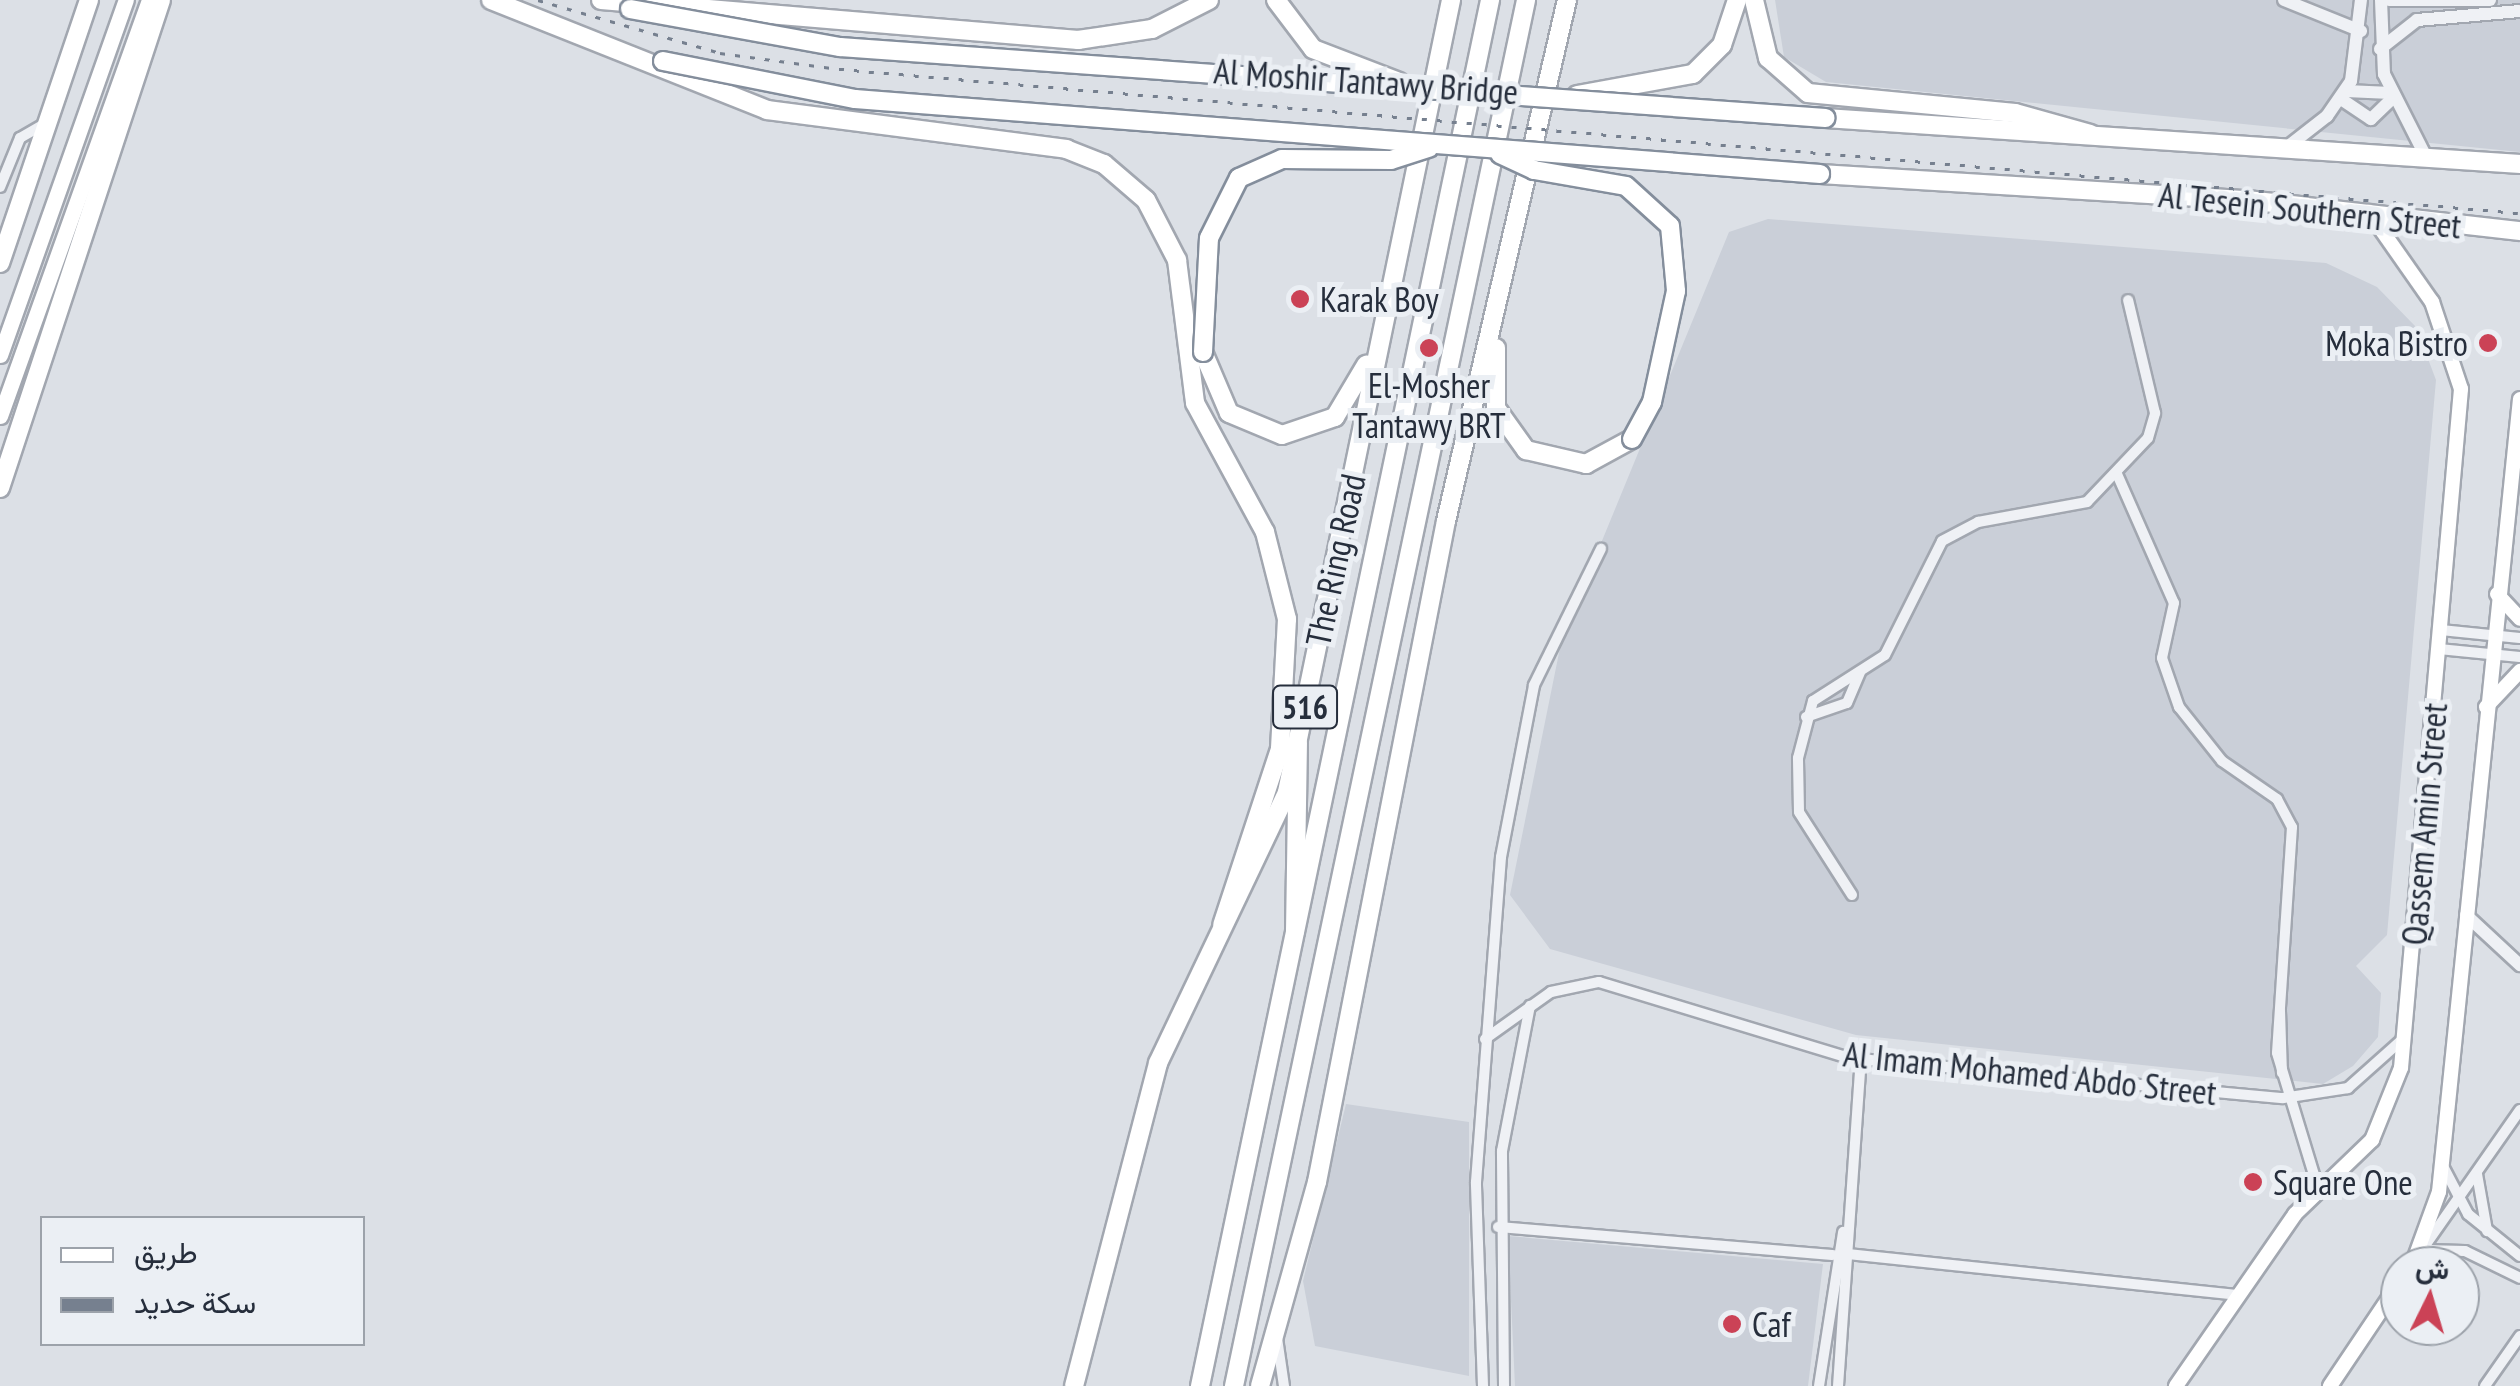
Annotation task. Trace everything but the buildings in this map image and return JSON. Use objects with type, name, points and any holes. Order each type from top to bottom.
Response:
[{"type":"highway","points":[[0,263],[89,0]]},
{"type":"highway","points":[[0,488],[161,0]]},
{"type":"highway","points":[[491,0],[662,61],[700,88],[790,115],[1080,153],[1127,180],[1162,222],[1180,274],[1190,388],[1265,532],[1287,619],[1280,749],[1222,925]]},
{"type":"highway","points":[[601,0],[630,9],[1093,40],[1166,24],[1209,0]]},
{"type":"highway","points":[[1276,0],[1313,49],[1399,82]]},
{"type":"highway","name":"The Ring Road","points":[[1074,1386],[1147,1096],[1222,925],[1275,826],[1298,743],[1450,0]]},
{"type":"highway","name":"The Ring Road","points":[[1200,1386],[1298,941],[1490,0]]},
{"type":"highway","name":"The Ring Road","points":[[1234,1386],[1526,0]]},
{"type":"highway","points":[[1260,1386],[1317,1182],[1498,300],[1566,0]]},
{"type":"highway","points":[[1576,95],[1693,74],[1722,45],[1737,0]]},
{"type":"highway","points":[[1754,0],[1768,58],[1808,93],[2031,115],[2104,141]]},
{"type":"highway","name":"Al Moshir Tantawy Bridge","points":[[630,9],[840,46],[1576,95],[2104,141]]},
{"type":"highway","name":"Al Moshir Tantawy Bridge","points":[[662,61],[855,99],[1434,146],[2100,191]]},
{"type":"highway","name":"Al Tesein Southern Street","points":[[2104,141],[2520,164]]},
{"type":"highway","points":[[1390,293],[1355,392],[1310,431],[1272,434],[1236,420],[1217,398],[1203,352],[1210,238],[1239,178],[1282,158],[1391,160],[1434,146]]},
{"type":"highway","points":[[1496,150],[1534,170],[1626,186],[1670,226],[1676,291],[1652,402],[1632,439],[1576,465],[1518,443],[1493,398],[1498,300]]},
{"type":"highway","name":"Al Tesein Southern Street","points":[[2100,191],[2369,212],[2520,231]]},
{"type":"highway","points":[[1298,743],[1289,885],[1298,941]]},
{"type":"main road","points":[[0,354],[126,0]]},
{"type":"main road","points":[[0,416],[149,0]]},
{"type":"main road","name":"Qassem Amin Street","points":[[2176,1386],[2239,1295],[2319,1191],[2380,1126],[2404,1038],[2440,649],[2460,376],[2432,302],[2369,212]]},
{"type":"main road","name":"Qassem Amin Street","points":[[2423,1246],[2442,1164],[2497,594],[2520,399]]},
{"type":"main road","points":[[2497,594],[2520,618]]},
{"type":"main road","points":[[2486,707],[2520,672]]},
{"type":"main road","points":[[2330,1386],[2380,1312]]},
{"type":"street","points":[[2284,0],[2361,31]]},
{"type":"street","points":[[2286,149],[2344,95],[2361,31],[2361,0]]},
{"type":"street","points":[[2381,0],[2380,49],[2392,96],[2429,161]]},
{"type":"street","points":[[2390,0],[2490,0]]},
{"type":"street","points":[[2380,49],[2417,20],[2520,10]]},
{"type":"street","points":[[2344,95],[2371,119],[2392,96]]},
{"type":"street","points":[[2344,95],[2392,96]]},
{"type":"street","points":[[0,187],[20,138],[48,122]]},
{"type":"street","points":[[1852,895],[1799,812],[1806,717],[1824,688],[1860,672],[1885,655],[1924,566],[1950,535],[2075,507],[2117,474],[2155,420],[2128,300]]},
{"type":"street","points":[[2117,474],[2174,603],[2162,658],[2179,707],[2212,752],[2290,819],[2280,1010],[2283,1098],[2312,1148],[2319,1191]]},
{"type":"street","points":[[1482,1386],[1480,1119],[1501,858],[1528,707],[1561,617],[1601,549]]},
{"type":"street","points":[[2441,630],[2520,638]]},
{"type":"street","points":[[2440,649],[2520,656]]},
{"type":"street","points":[[1806,717],[1847,703],[1860,672]]},
{"type":"street","points":[[2466,915],[2520,966]]},
{"type":"street","name":"Al Imam Mohamed Abdo Street","points":[[1486,1038],[1531,1004],[1570,984],[1599,982],[1861,1060],[2283,1098],[2348,1088],[2404,1038]]},
{"type":"street","points":[[1506,1383],[1498,1227],[1505,1123],[1531,1004]]},
{"type":"street","points":[[1819,1386],[1833,1255],[1843,1232],[1861,1060]]},
{"type":"street","points":[[2425,1246],[2460,1202],[2520,1110]]},
{"type":"street","points":[[1480,1119],[1505,1123]]},
{"type":"street","points":[[2442,1164],[2460,1202],[2487,1232],[2520,1256]]},
{"type":"street","points":[[2477,1173],[2487,1232]]},
{"type":"street","points":[[1498,1227],[1833,1255]]},
{"type":"street","points":[[1838,1386],[1848,1254],[1843,1232]]},
{"type":"street","points":[[1848,1254],[2239,1295]]},
{"type":"street","points":[[2480,1258],[2520,1278]]},
{"type":"street","points":[[1274,1330],[1284,1386]]},
{"type":"street","points":[[2485,1386],[2520,1336]]},
{"type":"shaded area","points":[[1775,0],[2520,0],[2520,152],[1826,82],[1784,57]]},
{"type":"shaded area","points":[[1768,219],[2326,263],[2377,287],[2416,327],[2436,380],[2387,935],[2356,966],[2381,993],[2378,1037],[2353,1066],[2323,1084],[1856,1035],[1550,949],[1510,895],[1562,638],[1729,232]]},
{"type":"shaded area","points":[[1346,1104],[1469,1122],[1469,1376],[1315,1346],[1303,1281]]},
{"type":"shaded area","points":[[1508,1236],[1823,1264],[1808,1386],[1515,1386]]},
{"type":"railway","points":[[538,0],[720,53],[839,69],[2520,213]]},
{"type":"place","name":"Karak Boy","points":[[1300,299]]},
{"type":"place","name":"Moka Bistro","points":[[2488,343]]},
{"type":"place","name":"El-Mosher Tantawy BRT","points":[[1429,348]]},
{"type":"place","name":"Square One","points":[[2253,1182]]},
{"type":"place","name":"Caf","points":[[1732,1324]]}]
